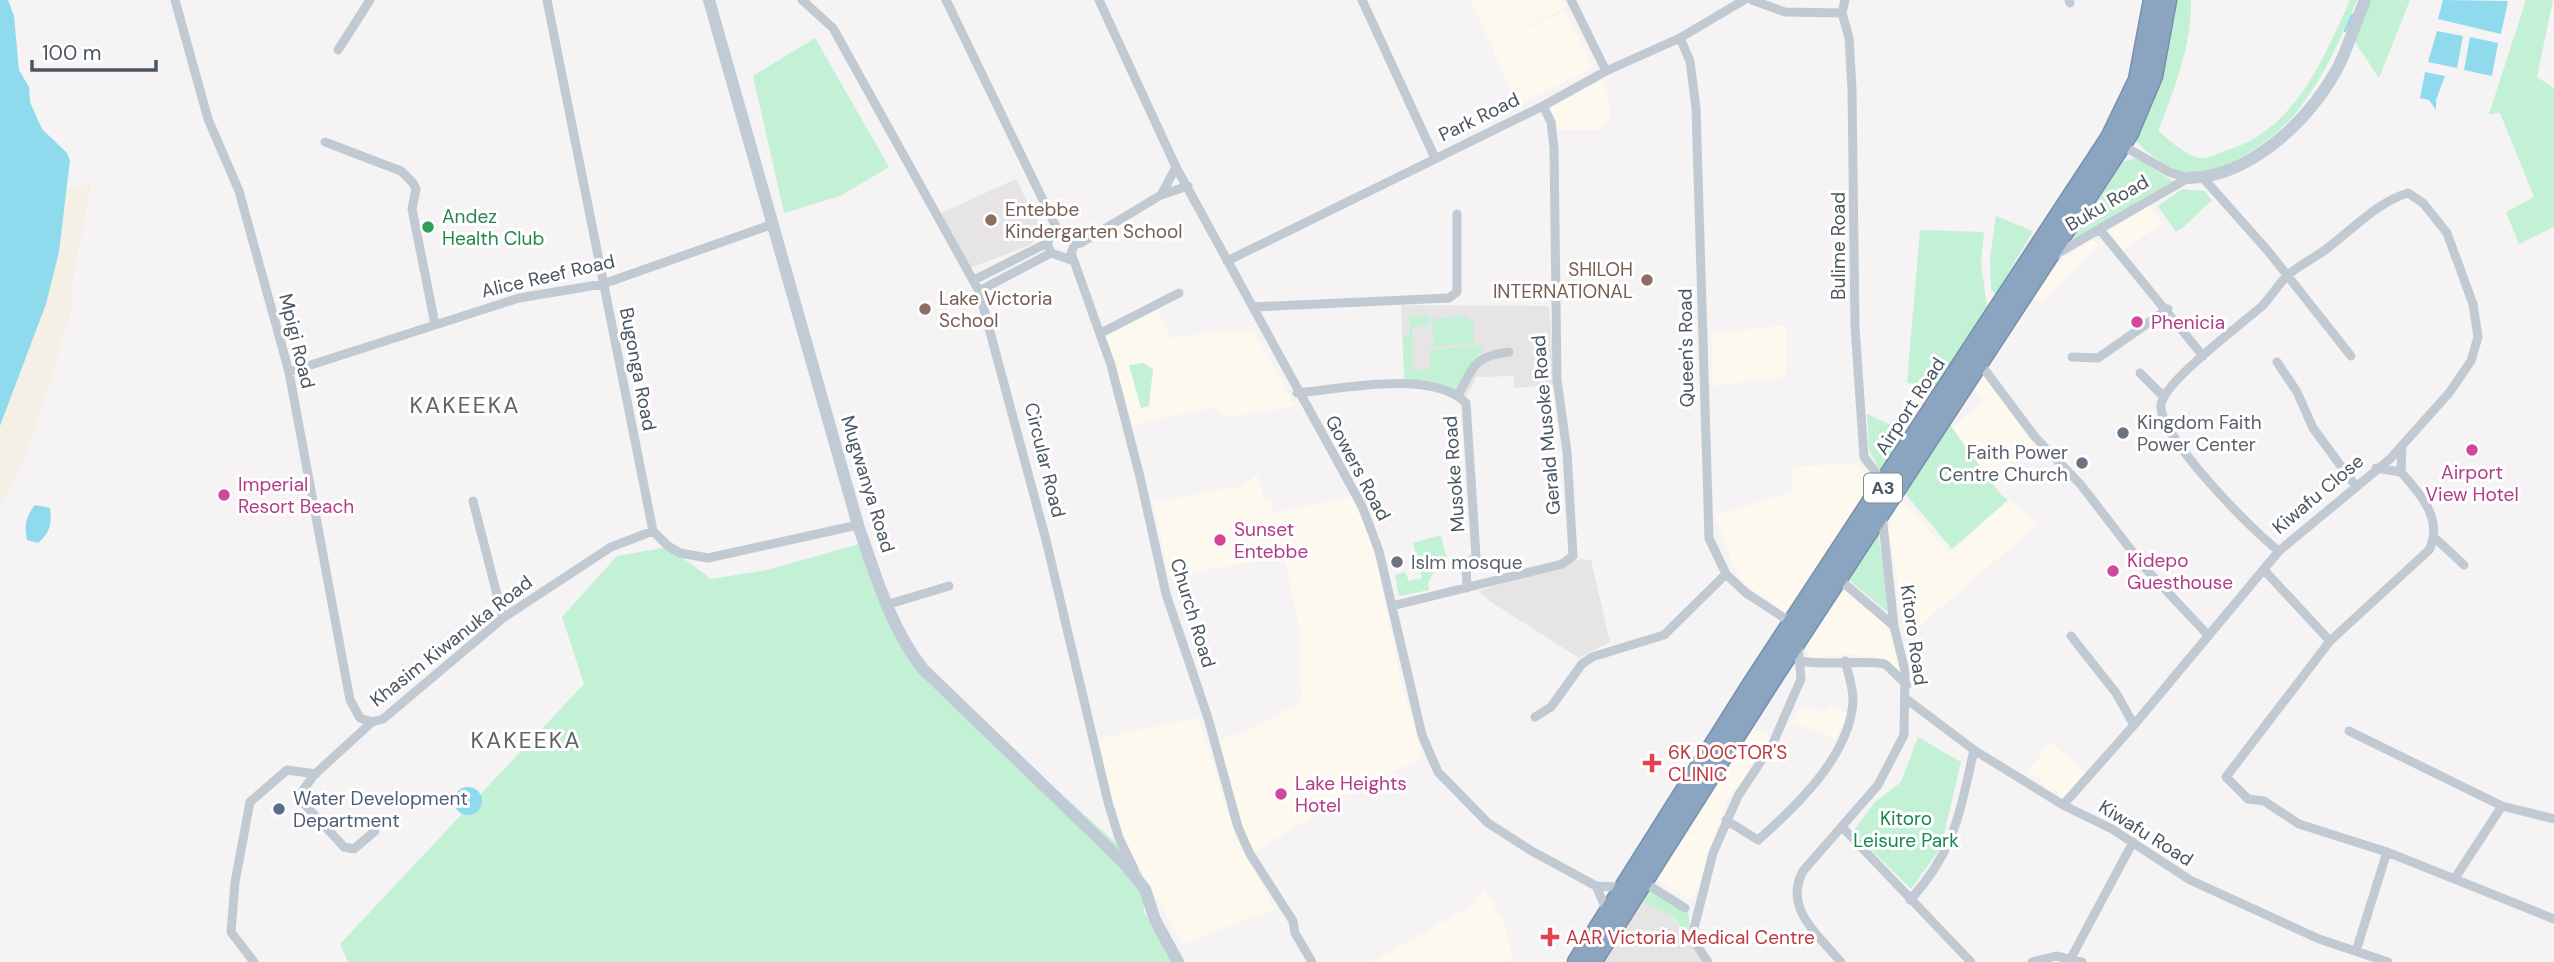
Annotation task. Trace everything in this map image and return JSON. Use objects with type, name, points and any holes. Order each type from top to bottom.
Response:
[{"type":"highway","name":"Airport Road","points":[[1577,962],[1642,881],[1882,513],[2026,265],[2116,142],[2138,80],[2153,0]]},
{"type":"highway","name":"Airport Road","points":[[1592,962],[1613,916],[1621,887],[1885,484],[1922,440],[1979,362],[2045,260],[2116,142],[2153,76],[2167,0]]},
{"type":"street","name":"Mpigi Road","points":[[175,0],[208,119],[239,191],[289,372],[351,700]]},
{"type":"street","points":[[338,50],[370,0]]},
{"type":"street","name":"Bugonga Road","points":[[547,0],[653,531]]},
{"type":"street","name":"Mugwanya Road","points":[[709,0],[858,526],[886,605],[902,638],[923,669],[1100,837],[1145,889]]},
{"type":"street","name":"Circular Road","points":[[802,0],[833,28],[979,291],[1046,540],[1108,802],[1119,838],[1145,889],[1155,920],[1178,962]]},
{"type":"street","points":[[946,0],[1058,231]]},
{"type":"street","name":"Gowers Road","points":[[1099,0],[1176,167],[1297,393],[1362,506],[1373,531],[1422,735],[1438,772],[1488,823],[1596,886],[1621,887]]},
{"type":"street","points":[[1362,0],[1435,158]]},
{"type":"street","points":[[1571,0],[1606,71]]},
{"type":"street","name":"Park Road","points":[[1227,261],[1543,106],[1606,71],[1680,38],[1744,0]]},
{"type":"street","points":[[1752,0],[1785,12],[1842,13]]},
{"type":"street","name":"Bulime Road","points":[[1846,0],[1842,13],[1849,38],[1852,89],[1855,327],[1864,457],[1885,484]]},
{"type":"street","name":"Buku Road","points":[[2116,142],[2169,172],[2188,178],[2204,179],[2254,155],[2305,116],[2337,70],[2365,0]]},
{"type":"street","name":"Queen's Road","points":[[1680,38],[1690,61],[1696,108],[1709,538],[1726,574],[1746,593],[1792,623]]},
{"type":"street","name":"Gerald Musoke Road","points":[[1392,606],[1562,564],[1573,556],[1567,452],[1557,380],[1554,148],[1551,122],[1543,106]]},
{"type":"street","points":[[325,142],[401,171],[413,183],[416,189],[412,209],[435,324]]},
{"type":"street","points":[[1161,195],[1176,167]]},
{"type":"street","name":"Buku Road","points":[[2026,265],[2045,260],[2188,178]]},
{"type":"street","points":[[2204,179],[2351,356]]},
{"type":"street","points":[[1074,261],[1071,253],[1075,244],[1081,243],[1161,195],[1188,186]]},
{"type":"street","name":"Kiwafu Close","points":[[2063,805],[2134,725],[2207,634],[2279,551],[2402,445],[2449,393],[2471,361],[2478,337],[2473,304],[2447,233],[2414,196],[2404,195],[2286,277]]},
{"type":"street","points":[[1253,307],[1449,298],[1457,292],[1457,214]]},
{"type":"street","name":"Alice Reef Road","points":[[289,372],[519,298],[603,284],[773,224]]},
{"type":"street","points":[[2100,230],[2168,309],[2203,356]]},
{"type":"street","points":[[974,280],[1047,243],[1051,235],[1058,231],[1069,233],[1081,243]]},
{"type":"street","points":[[1047,243],[1051,253]]},
{"type":"street","points":[[979,291],[1051,253],[1074,261]]},
{"type":"street","name":"Church Road","points":[[1074,261],[1101,333],[1140,477],[1166,594],[1209,718],[1238,827],[1250,854],[1293,921],[1295,933],[1312,962]]},
{"type":"street","points":[[2279,551],[2257,535],[2177,444],[2163,421],[2163,396],[2203,356],[2263,305],[2286,277]]},
{"type":"street","points":[[1101,333],[1179,293]]},
{"type":"street","points":[[2072,358],[2098,358],[2168,309]]},
{"type":"street","points":[[1458,395],[1476,362],[1485,355],[1509,352]]},
{"type":"street","points":[[1979,362],[2035,437],[2081,485],[2144,568],[2207,634]]},
{"type":"street","points":[[2277,362],[2297,393],[2313,428],[2355,485]]},
{"type":"street","points":[[2140,373],[2163,396]]},
{"type":"street","name":"Musoke Road","points":[[1297,393],[1406,383],[1458,395],[1466,403],[1476,556],[1466,566],[1467,588]]},
{"type":"street","points":[[2401,472],[2402,445]]},
{"type":"street","points":[[2376,468],[2401,472],[2426,502],[2435,538],[2464,565]]},
{"type":"street","points":[[473,501],[503,618]]},
{"type":"street","name":"Kitoro Road","points":[[1841,962],[1801,915],[1796,883],[1803,871],[1878,785],[1904,735],[1907,685],[1894,626],[1882,513]]},
{"type":"street","points":[[653,531],[668,546],[680,553],[708,558],[858,526]]},
{"type":"street","name":"Khasim Kiwanuka Road","points":[[351,700],[360,718],[372,722],[383,719],[503,618],[611,547],[653,531]]},
{"type":"street","points":[[2435,538],[2417,562],[2330,640],[2226,777],[2248,799],[2264,801],[2299,824],[2387,852],[2554,919]]},
{"type":"street","points":[[2263,570],[2330,640]]},
{"type":"street","points":[[1535,718],[1551,707],[1582,664],[1603,651],[1664,635],[1726,574]]},
{"type":"street","points":[[1839,579],[1894,626]]},
{"type":"street","points":[[886,605],[949,586]]},
{"type":"street","points":[[2071,636],[2116,693],[2134,725]]},
{"type":"street","points":[[1708,962],[1694,941],[1694,928],[1713,853],[1726,820],[1779,730],[1801,679],[1798,642]]},
{"type":"street","points":[[1800,661],[1819,664],[1845,661],[1885,664],[1907,685]]},
{"type":"street","points":[[1726,820],[1758,840],[1828,770],[1850,722],[1853,697],[1845,661]]},
{"type":"street","name":"Kiwafu Road","points":[[1905,698],[1974,750],[2063,805],[2133,842],[2190,880],[2319,939],[2388,962]]},
{"type":"street","points":[[372,722],[316,774],[298,797],[344,846],[354,849],[375,831]]},
{"type":"street","points":[[2349,731],[2502,806],[2554,819]]},
{"type":"street","points":[[1910,900],[1936,868],[1952,841],[1974,750]]},
{"type":"street","points":[[254,962],[231,932],[235,882],[250,802],[287,770],[316,774]]},
{"type":"street","points":[[2455,878],[2502,806]]},
{"type":"street","points":[[1843,828],[1971,962]]},
{"type":"street","points":[[2071,958],[2133,842]]},
{"type":"street","points":[[2356,951],[2387,852]]},
{"type":"street","points":[[1642,881],[1685,908]]},
{"type":"street","points":[[1596,886],[1613,916]]},
{"type":"street","points":[[2032,962],[2056,956],[2082,962]]},
{"type":"shaded area","points":[[1470,0],[1563,0],[1566,8],[1490,43]]},
{"type":"shaded area","points":[[1565,11],[1593,68],[1518,105],[1490,44]]},
{"type":"shaded area","points":[[1603,80],[1609,98],[1609,121],[1603,121],[1599,130],[1556,130],[1551,107]]},
{"type":"shaded area","name":"Entebbe Kindergarten School","points":[[1016,179],[1040,227],[1039,238],[1028,246],[970,268],[941,213]]},
{"type":"shaded area","points":[[2149,205],[2162,223],[2123,251],[2109,231]]},
{"type":"shaded area","points":[[2089,240],[2098,245],[2043,301],[2026,299],[2047,273]]},
{"type":"shaded area","points":[[1401,305],[1549,306],[1555,385],[1514,388],[1514,376],[1477,377],[1466,397],[1455,389],[1404,380]]},
{"type":"shaded area","points":[[1157,307],[1170,338],[1214,332],[1253,332],[1296,406],[1227,417],[1215,407],[1133,425],[1105,338],[1106,334]]},
{"type":"shaded area","points":[[1787,325],[1786,377],[1712,386],[1712,334]]},
{"type":"shaded area","points":[[1978,370],[1985,373],[2036,443],[1990,480],[1952,428],[1986,399],[1966,386]]},
{"type":"shaded area","points":[[1858,463],[1869,478],[1872,489],[1790,617],[1743,582],[1730,557],[1715,515],[1792,492],[1791,467]]},
{"type":"shaded area","points":[[1258,474],[1264,501],[1270,500],[1273,513],[1351,496],[1368,533],[1379,571],[1400,677],[1423,757],[1336,800],[1256,852],[1247,843],[1217,740],[1242,733],[1303,701],[1299,683],[1300,631],[1284,557],[1169,576],[1153,502],[1241,486]]},
{"type":"shaded area","points":[[1899,495],[1949,554],[2008,500],[2039,523],[1908,636],[1889,534],[1891,508]]},
{"type":"shaded area","points":[[1581,559],[1591,560],[1610,642],[1579,658],[1478,591]]},
{"type":"shaded area","points":[[1845,591],[1884,621],[1898,648],[1906,677],[1884,658],[1850,654],[1809,659],[1805,637],[1836,594]]},
{"type":"shaded area","points":[[1830,706],[1848,713],[1835,740],[1793,721],[1798,708],[1824,711]]},
{"type":"shaded area","points":[[1198,717],[1236,838],[1275,909],[1183,944],[1125,844],[1094,740]]},
{"type":"shaded area","points":[[1742,726],[1767,733],[1772,745],[1728,798],[1696,891],[1693,897],[1688,899],[1650,875],[1680,828],[1701,839],[1682,825]]},
{"type":"shaded area","points":[[2050,742],[2087,774],[2065,799],[2052,788],[2047,794],[2039,776],[2027,773]]},
{"type":"shaded area","points":[[1483,888],[1505,924],[1512,957],[1507,962],[1373,962],[1477,902]]},
{"type":"shaded area","points":[[1637,903],[1672,916],[1705,962],[1601,962]]},
{"type":"green space","points":[[2176,0],[2191,0],[2189,33],[2176,84],[2158,131],[2186,152],[2204,158],[2248,142],[2288,111],[2317,69],[2350,0],[2357,0],[2326,67],[2293,117],[2250,152],[2216,169],[2199,173],[2171,168],[2135,140],[2162,72]]},
{"type":"green space","points":[[2371,0],[2410,0],[2379,78],[2353,39]]},
{"type":"green space","points":[[2526,0],[2553,0],[2537,77],[2554,88],[2554,227],[2519,244],[2506,212],[2534,197],[2500,113],[2489,114]]},
{"type":"green space","points":[[815,38],[889,167],[840,196],[784,213],[753,76]]},
{"type":"green space","points":[[2136,158],[2173,181],[2073,240],[2081,223],[2122,162]]},
{"type":"green space","points":[[2182,189],[2205,191],[2212,201],[2176,232],[2158,206]]},
{"type":"green space","points":[[1996,216],[2033,231],[1996,294],[1991,290],[1990,257]]},
{"type":"green space","points":[[1920,230],[1984,232],[1981,263],[1987,307],[1938,386],[1907,383]]},
{"type":"green space","points":[[1410,316],[1430,316],[1429,326],[1412,327],[1413,370],[1430,369],[1430,350],[1483,345],[1459,391],[1405,379],[1403,336],[1409,335]]},
{"type":"green space","points":[[1467,316],[1467,320],[1473,319],[1474,343],[1434,347],[1432,319]]},
{"type":"green space","points":[[1143,363],[1153,369],[1149,406],[1141,408],[1129,365]]},
{"type":"green space","points":[[1867,414],[1906,432],[1885,469],[1879,469],[1869,450]]},
{"type":"green space","points":[[1948,422],[2001,495],[2008,500],[1952,549],[1903,491]]},
{"type":"green space","points":[[1877,526],[1891,615],[1848,579]]},
{"type":"green space","points":[[1441,535],[1447,560],[1436,568],[1428,583],[1429,590],[1399,596],[1395,575],[1405,572],[1409,581],[1422,578],[1413,543]]},
{"type":"green space","points":[[863,543],[916,664],[1125,851],[1142,874],[1144,912],[1173,962],[348,962],[340,944],[584,684],[562,617],[617,556],[668,547],[711,579],[767,570]]},
{"type":"green space","name":"Kitoro Leisure Park","points":[[1918,737],[1961,762],[1941,847],[1911,889],[1853,832],[1874,803],[1901,782]]},
{"type":"green space","points":[[1649,888],[1682,904],[1689,915],[1689,936],[1672,916],[1643,903]]},
{"type":"sand","points":[[91,184],[73,280],[72,310],[29,447],[14,483],[0,505],[0,426],[46,304],[59,252],[66,189]]},
{"type":"water","points":[[0,0],[8,0],[14,16],[19,70],[29,87],[30,102],[42,129],[67,153],[70,160],[59,252],[46,304],[0,426]]},
{"type":"water","points":[[2443,0],[2508,1],[2501,34],[2438,19]]},
{"type":"water","points":[[2437,31],[2463,36],[2457,68],[2428,62]]},
{"type":"water","points":[[2470,37],[2498,43],[2492,76],[2464,70]]},
{"type":"water","points":[[2425,72],[2445,76],[2436,100],[2436,110],[2429,100],[2420,98]]},
{"type":"water","points":[[35,505],[50,508],[51,513],[48,531],[38,543],[27,540],[26,530],[26,521]]},
{"type":"water","points":[[468,787],[478,791],[482,801],[478,811],[468,815],[458,811],[454,801],[458,791]]},
{"type":"waterway","points":[[2345,31],[2352,15]]},
{"type":"place","name":"Entebbe Kindergarten School","points":[[991,220]]},
{"type":"place","name":"Andez Health Club","points":[[428,227]]},
{"type":"place","name":"SHILOH INTERNATIONAL","points":[[1647,280]]},
{"type":"place","name":"Lake Victoria School","points":[[925,309]]},
{"type":"place","name":"Phenicia","points":[[2137,322]]},
{"type":"place","name":"Kingdom Faith Power Center","points":[[2123,433]]},
{"type":"place","name":"Airport View Hotel","points":[[2472,450]]},
{"type":"place","name":"Faith Power Centre Church","points":[[2082,463]]},
{"type":"place","name":"Imperial Resort Beach","points":[[224,495]]},
{"type":"place","name":"Sunset Entebbe","points":[[1220,540]]},
{"type":"place","name":"Islm mosque","points":[[1397,562]]},
{"type":"place","name":"Kidepo Guesthouse","points":[[2113,571]]},
{"type":"place","name":"6K DOCTOR'S CLINIC","points":[[1652,763]]},
{"type":"place","name":"Lake Heights Hotel","points":[[1281,794]]},
{"type":"place","name":"Water Development Department","points":[[279,809]]},
{"type":"place","name":"AAR Victoria Medical Centre","points":[[1550,937]]},
{"type":"district","name":"KAKEEKA","points":[[465,405]]},
{"type":"district","name":"KAKEEKA","points":[[526,740]]}]
